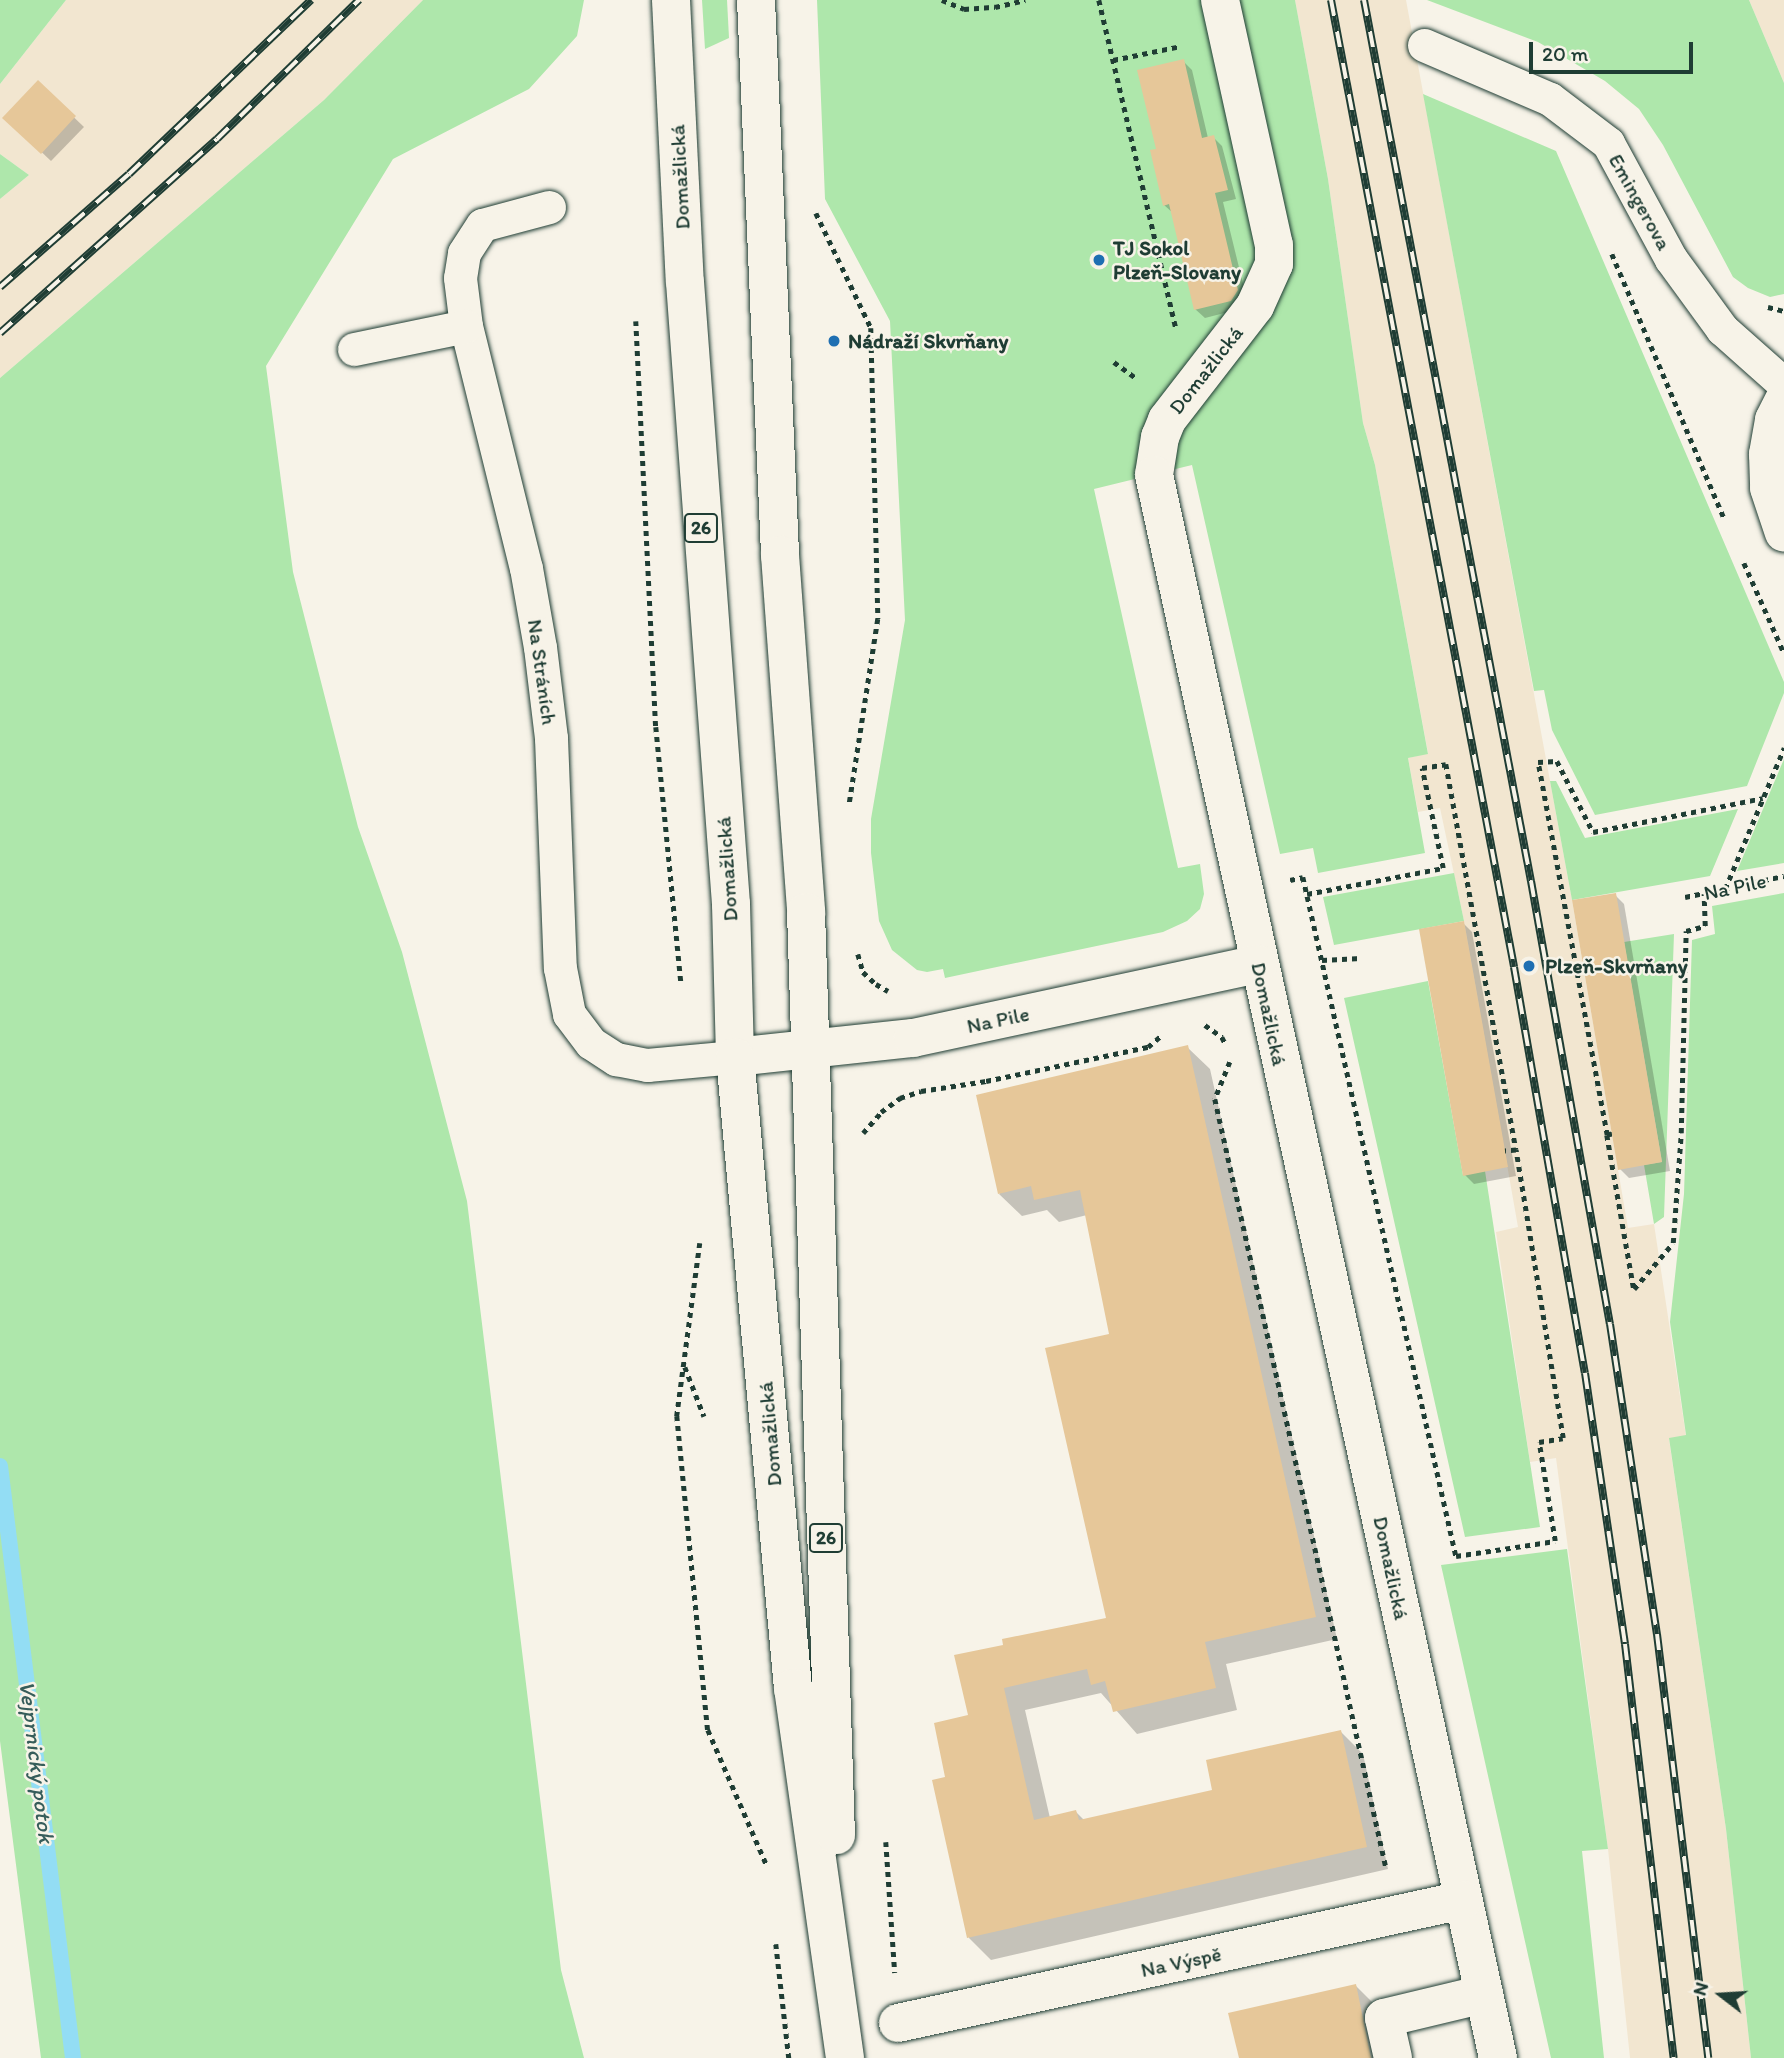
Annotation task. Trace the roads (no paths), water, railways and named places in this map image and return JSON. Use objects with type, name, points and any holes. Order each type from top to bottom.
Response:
[{"type":"main road","name":"Domažlická","points":[[671,0],[691,375],[731,904],[735,1057],[793,1688],[843,2043]]},
{"type":"main road","name":"Domažlická","points":[[756,0],[780,555],[806,912],[808,1049],[843,2043]]},
{"type":"main road","name":"Domažlická","points":[[1220,0],[1274,245],[1274,264],[1268,283],[1255,306],[1167,420],[1160,437],[1154,475],[1258,964],[1498,2058]]},
{"type":"main road","points":[[1784,400],[1774,420],[1768,454],[1769,488],[1784,533]]},
{"type":"main road","name":"Na Pile","points":[[735,1057],[913,1038],[1258,964]]},
{"type":"main road","name":"Na Výspě","points":[[898,2023],[1463,1900]]},
{"type":"main road","points":[[1393,2058],[1384,2018],[1484,1994]]},
{"type":"lane","name":"Emingerova","points":[[1424,45],[1550,99],[1608,143],[1678,269],[1722,329],[1784,384]]},
{"type":"lane","name":"Na Stráních","points":[[549,207],[482,225],[464,253],[460,278],[466,326],[526,568],[540,647],[551,738],[560,968],[569,1014],[591,1043],[616,1059],[647,1065],[735,1057]]},
{"type":"lane","points":[[354,349],[466,326]]},
{"type":"waterway","name":"Vejprnický potok","points":[[0,1466],[73,2058]]},
{"type":"railway","points":[[0,287],[129,174],[311,0]]},
{"type":"railway","points":[[0,333],[217,139],[359,0]]},
{"type":"railway","points":[[1331,0],[1514,967],[1585,1373],[1625,1644],[1674,2058]]},
{"type":"railway","points":[[1364,0],[1531,881],[1610,1324],[1657,1634],[1708,2058]]},
{"type":"place","name":"TJ Sokol Plzeň-Slovany","points":[[1099,260]]},
{"type":"place","name":"Nádraží Skvrňany","points":[[834,341]]},
{"type":"place","name":"Plzeň-Skvrňany","points":[[1529,966]]}]
